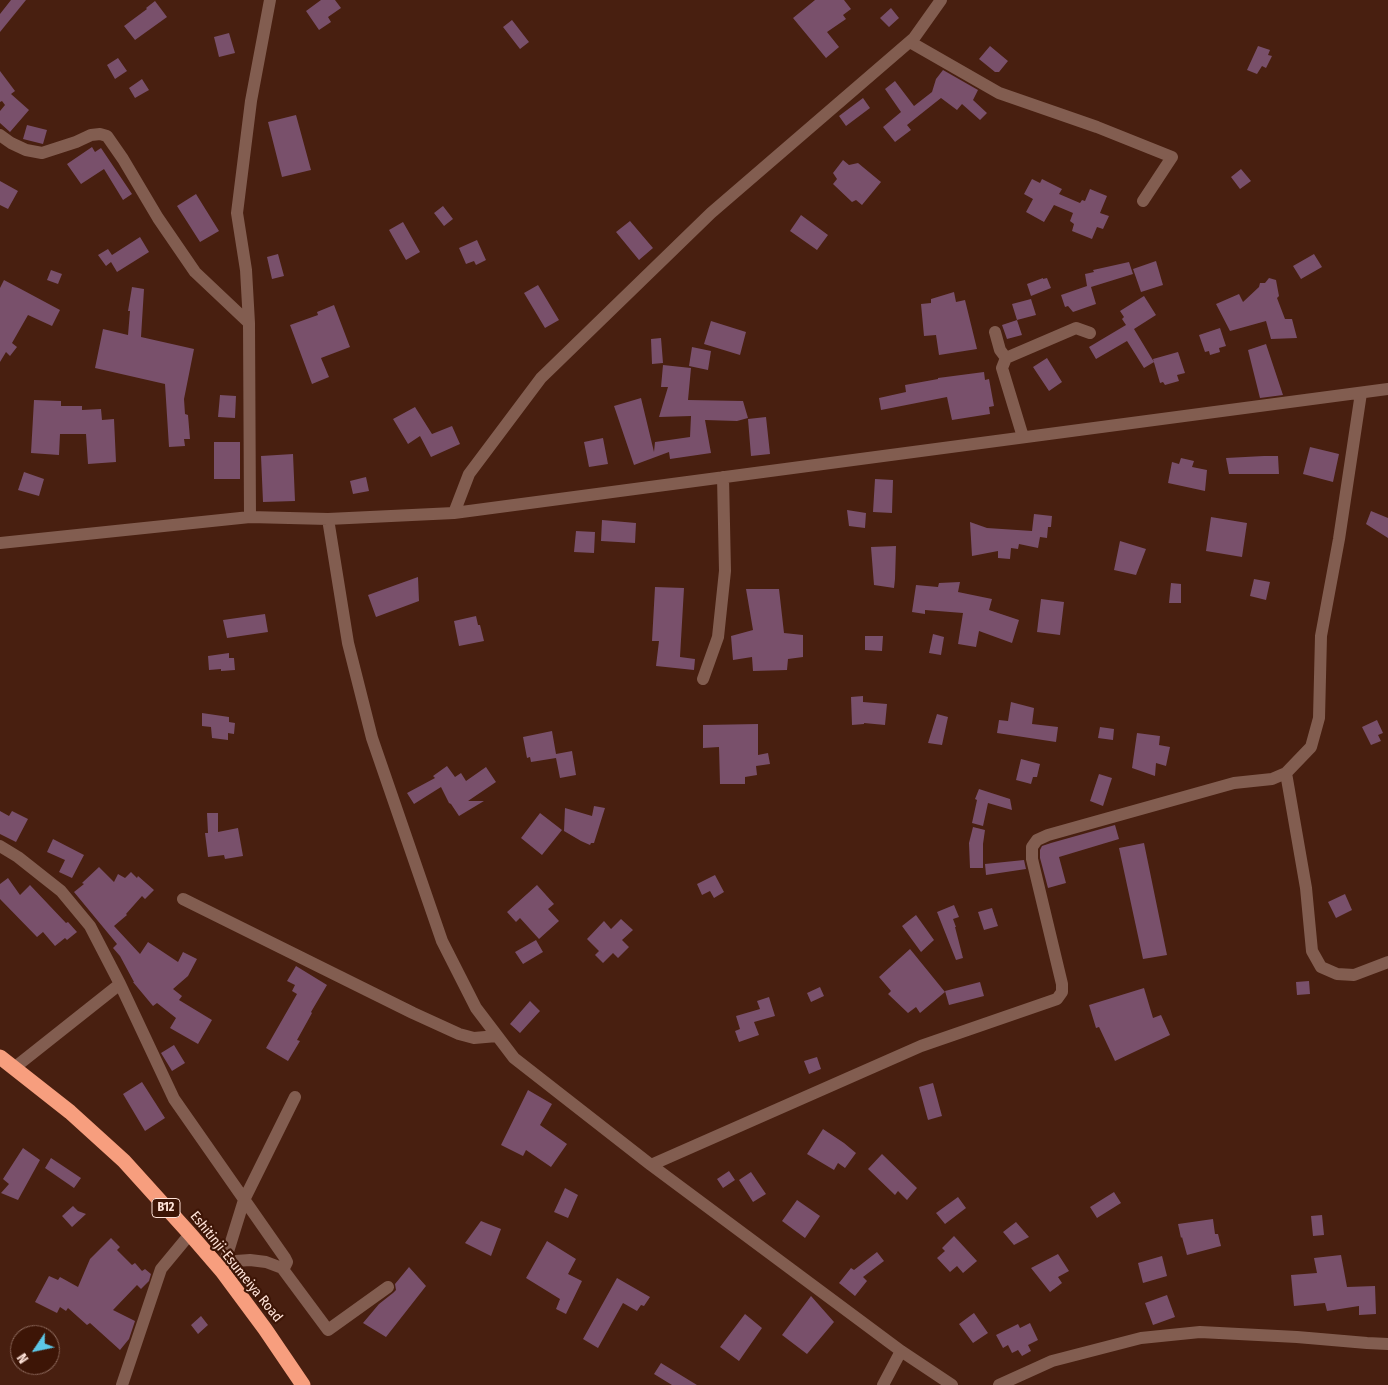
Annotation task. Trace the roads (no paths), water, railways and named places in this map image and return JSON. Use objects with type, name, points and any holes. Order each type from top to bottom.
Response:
[{"type":"highway","name":"Eshitinji-Esumeiya Road","points":[[0,1057],[70,1112],[124,1161],[222,1272],[265,1329],[303,1385]]},
{"type":"street","points":[[250,517],[249,323],[246,270],[237,213],[251,101],[270,0]]},
{"type":"street","points":[[454,513],[469,474],[541,378],[711,213],[910,42],[941,0]]},
{"type":"street","points":[[910,42],[999,93],[1097,127],[1172,157],[1143,201]]},
{"type":"street","points":[[0,135],[26,150],[42,153],[76,142],[91,134],[107,136],[158,218],[195,272],[249,323]]},
{"type":"street","points":[[1023,437],[1002,368],[1006,358],[1076,328],[1090,333]]},
{"type":"street","points":[[995,332],[1000,350],[1006,358]]},
{"type":"street","points":[[0,543],[250,517],[328,519],[454,513],[1388,389]]},
{"type":"street","points":[[651,1165],[921,1046],[1057,999],[1062,992],[1062,984],[1032,859],[1032,847],[1037,840],[1048,835],[1225,785],[1272,778],[1286,773],[1311,747],[1319,718],[1321,636],[1339,539],[1361,393]]},
{"type":"street","points":[[703,678],[718,638],[725,571],[723,477]]},
{"type":"street","points":[[328,519],[348,643],[372,738],[442,941],[476,1008],[514,1058],[651,1165],[900,1351],[952,1385]]},
{"type":"street","points":[[1286,773],[1306,888],[1312,951],[1320,966],[1337,974],[1354,975],[1388,962]]},
{"type":"street","points":[[0,846],[18,856],[61,891],[90,926],[120,984],[174,1099],[285,1258],[287,1262],[282,1268]]},
{"type":"street","points":[[183,899],[459,1034],[474,1038],[497,1036]]},
{"type":"street","points":[[14,1068],[120,984]]},
{"type":"street","points":[[222,1272],[244,1200],[295,1097]]},
{"type":"street","points":[[122,1385],[160,1269],[190,1234]]},
{"type":"street","points":[[222,1272],[236,1261],[243,1260],[266,1262],[282,1268],[328,1330],[388,1287]]},
{"type":"street","points":[[999,1385],[1052,1362],[1140,1338],[1200,1332],[1388,1344]]},
{"type":"street","points":[[883,1385],[900,1351]]}]
